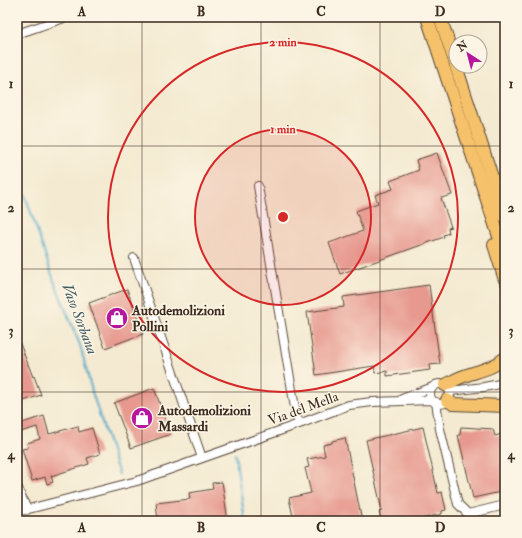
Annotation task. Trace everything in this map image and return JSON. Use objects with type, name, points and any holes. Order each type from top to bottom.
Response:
[{"type":"main road","points":[[427,17],[505,255]]},
{"type":"main road","points":[[440,17],[448,42]]},
{"type":"main road","points":[[459,74],[502,201],[505,217]]},
{"type":"main road","points":[[486,195],[486,223],[505,280]]},
{"type":"main road","points":[[505,358],[499,364],[490,368],[459,378],[442,397],[453,404],[505,406]]},
{"type":"street","points":[[17,34],[67,17]]},
{"type":"street","points":[[258,186],[290,384],[299,424]]},
{"type":"street","points":[[134,258],[202,458]]},
{"type":"street","name":"Via del Mella","points":[[17,512],[137,482],[349,405],[442,397],[505,383]]},
{"type":"street","name":"Via del Mella","points":[[394,402],[439,384],[442,397]]},
{"type":"street","points":[[433,387],[430,393],[442,397],[440,429],[458,504],[468,514],[505,505]]},
{"type":"street","points":[[17,486],[27,510]]},
{"type":"building","points":[[437,153],[452,195],[441,198],[451,227],[448,228],[449,233],[443,235],[444,237],[340,274],[329,243],[363,231],[356,211],[378,203],[375,195],[393,189],[390,181],[419,170],[416,160]]},
{"type":"building","points":[[429,285],[440,364],[429,365],[430,370],[387,376],[387,371],[375,373],[374,366],[316,375],[307,312],[344,307],[343,297]]},
{"type":"building","points":[[127,289],[143,334],[105,348],[89,303]]},
{"type":"building","points":[[17,336],[41,395],[18,403],[17,398]]},
{"type":"building","points":[[154,388],[171,434],[131,448],[114,403]]},
{"type":"building","points":[[19,410],[22,423],[44,416],[49,434],[78,426],[79,432],[92,428],[100,454],[87,458],[89,464],[51,476],[53,482],[47,484],[45,477],[32,481],[22,449],[28,448],[27,443],[40,439],[37,427],[17,433],[17,411]]},
{"type":"building","points":[[423,427],[438,493],[442,492],[446,510],[442,511],[442,514],[411,521],[382,521],[379,512],[382,511],[366,440]]},
{"type":"building","points":[[461,427],[493,429],[495,436],[505,433],[505,491],[473,498],[458,435],[460,435]]},
{"type":"building","points":[[345,438],[362,521],[294,521],[289,498],[311,493],[305,468],[309,467],[307,459],[325,456],[323,445]]},
{"type":"building","points":[[222,482],[228,521],[158,521],[156,503],[190,499],[189,493],[213,489],[212,483]]},
{"type":"waterway","name":"Vaso Sorbana","points":[[17,171],[54,281],[80,345],[93,395],[119,475]]},
{"type":"waterway","name":"Vaso Sorbana","points":[[235,454],[245,521]]},
{"type":"place","name":"Autodemolizioni Pollini","points":[[117,318]]},
{"type":"place","name":"Autodemolizioni Massardi","points":[[142,418]]}]
